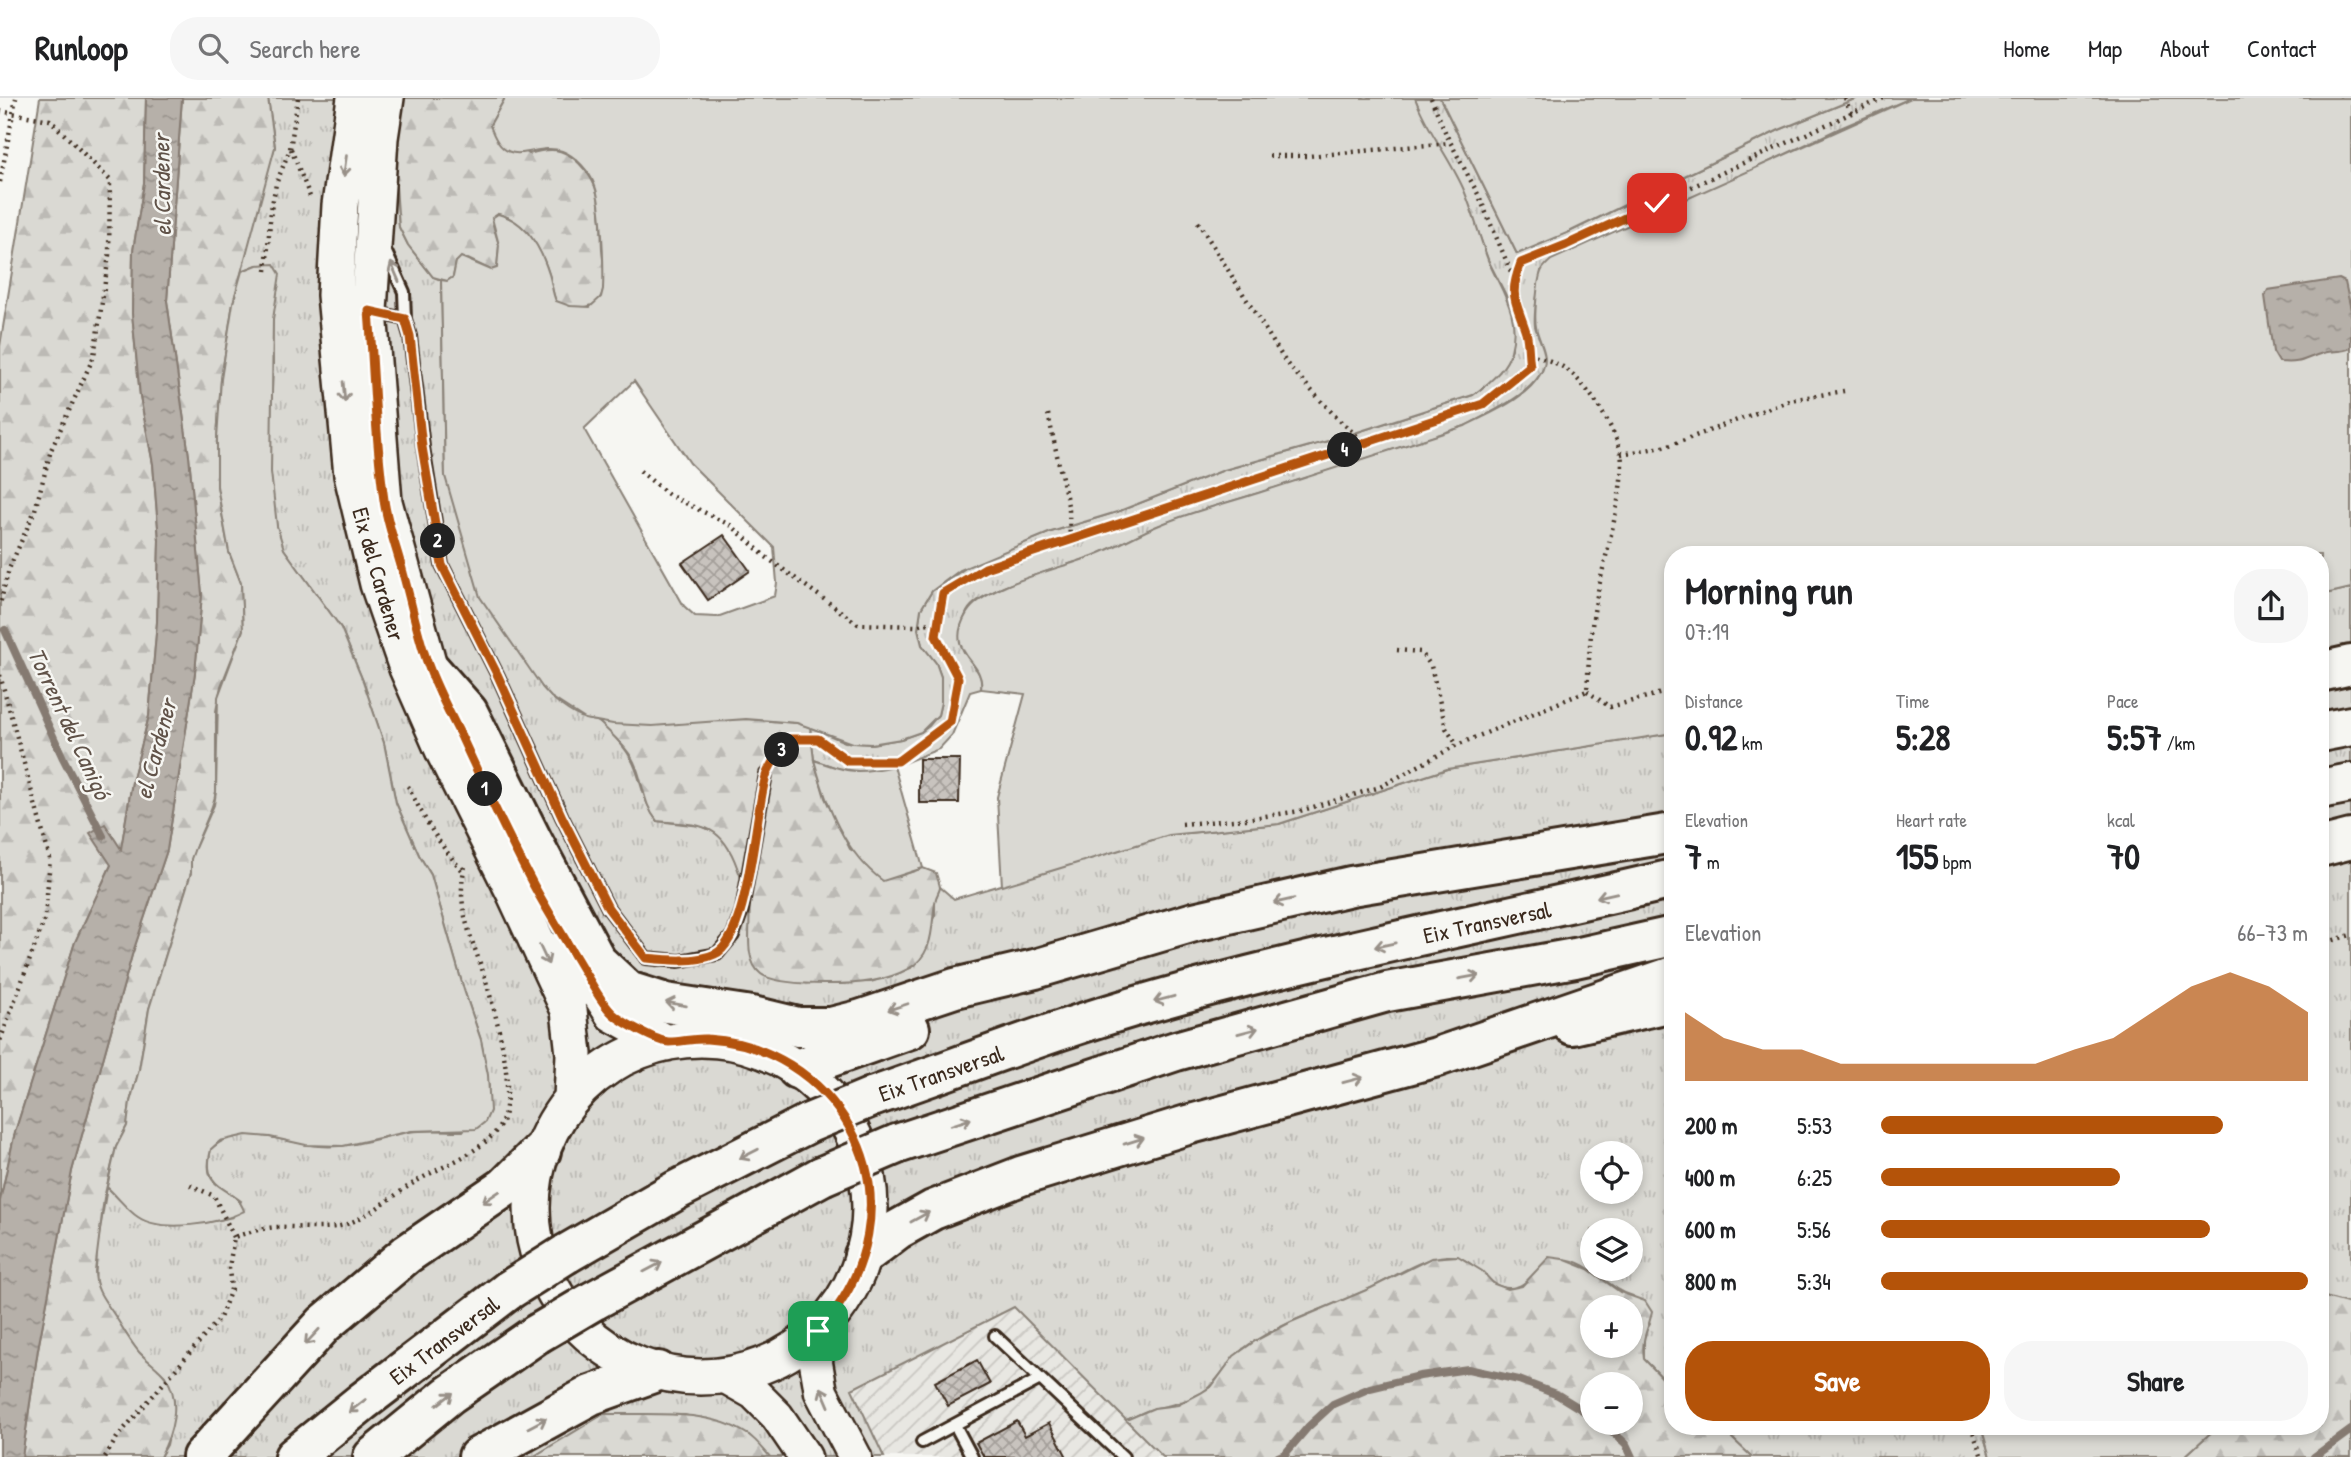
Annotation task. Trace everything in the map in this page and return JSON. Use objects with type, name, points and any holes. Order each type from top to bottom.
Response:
[{"type":"highway","points":[[2329,670],[2351,664]]},
{"type":"highway","points":[[430,669],[468,712],[597,962],[628,991],[666,1003],[752,1016],[798,1027],[831,1027],[859,1020],[955,988],[1035,969],[1194,922],[1664,817]]},
{"type":"highway","points":[[2329,729],[2351,725]]},
{"type":"highway","points":[[2329,787],[2351,783]]},
{"type":"highway","points":[[1351,886],[1664,834]]},
{"type":"highway","points":[[2329,845],[2351,839]]},
{"type":"highway","name":"Eix Transversal","points":[[294,1457],[509,1290],[677,1190],[809,1123],[872,1097],[1052,1033],[1157,1000],[1302,963],[1664,881]]},
{"type":"highway","name":"Eix Transversal","points":[[373,1457],[449,1395],[537,1334],[645,1271],[822,1176],[897,1144],[1176,1051],[1387,992],[1575,958],[1664,938]]},
{"type":"highway","points":[[797,1069],[977,1005],[1035,969]]},
{"type":"highway","points":[[1437,1056],[1664,979]]},
{"type":"highway","points":[[864,1255],[897,1230],[933,1210],[1021,1176],[1187,1125],[1437,1056],[1664,1004]]},
{"type":"highway","points":[[202,1457],[324,1324],[407,1254],[505,1187],[541,1151]]},
{"type":"highway","points":[[478,1457],[591,1395],[658,1371]]},
{"type":"main road","name":"Eix del Cardener","points":[[355,98],[340,205],[335,295],[352,475],[378,584],[407,668],[444,752],[569,1010],[574,1054],[572,1098]]},
{"type":"main road","name":"Eix del Cardener","points":[[386,98],[380,138],[369,311],[384,502],[430,669],[503,828],[594,988],[613,1014],[666,1043]]},
{"type":"main road","points":[[704,1039],[740,1044],[764,1051],[797,1069],[820,1088],[840,1111],[862,1156],[870,1206],[870,1226],[864,1255],[848,1292],[818,1331],[797,1348],[750,1370],[724,1376],[686,1376],[658,1371],[629,1361],[595,1340],[573,1320],[551,1287],[539,1259],[532,1220],[532,1190],[541,1151],[557,1118],[572,1098],[614,1063],[648,1047],[666,1043],[704,1039]]},
{"type":"main road","points":[[818,1331],[816,1363],[821,1392],[855,1457]]},
{"type":"main road","points":[[724,1376],[754,1393],[777,1416],[805,1457]]},
{"type":"lane","points":[[374,229],[404,292],[405,319],[410,336],[422,447],[442,565],[608,908],[646,958],[678,961],[717,954],[733,935],[742,911],[766,774]]},
{"type":"lane","points":[[369,311],[405,319]]},
{"type":"lane","points":[[995,1336],[1123,1457]]},
{"type":"lane","points":[[922,1442],[1041,1379]]},
{"type":"lane","points":[[955,1425],[972,1457]]},
{"type":"path","points":[[0,182],[16,98]]},
{"type":"path","points":[[265,271],[271,210],[276,184],[290,149],[298,98]]},
{"type":"path","points":[[1431,98],[1450,143],[1479,196],[1514,279]]},
{"type":"path","points":[[1845,98],[1851,113]]},
{"type":"path","points":[[766,774],[789,739],[818,739],[848,761],[898,761],[950,722],[958,678],[936,636],[943,593],[985,568],[1483,404],[1530,366],[1527,335],[1513,297],[1514,279],[1521,263],[1566,245],[1884,98]]},
{"type":"path","points":[[0,111],[50,120],[110,180],[109,255],[94,356],[51,450],[35,510],[9,569],[0,603]]},
{"type":"path","points":[[1269,156],[1309,156],[1450,143]]},
{"type":"path","points":[[290,149],[313,203]]},
{"type":"path","points":[[1198,222],[1287,364],[1338,419],[1366,444]]},
{"type":"path","points":[[1528,353],[1564,367],[1593,397],[1614,433],[1621,454],[1619,489],[1595,604],[1587,691]]},
{"type":"path","points":[[1621,454],[1668,446],[1790,400],[1844,391]]},
{"type":"path","points":[[1048,414],[1069,510],[1070,542]]},
{"type":"path","points":[[640,471],[669,495],[732,526],[766,557],[858,624],[915,626],[938,621]]},
{"type":"path","points":[[1397,650],[1421,652],[1432,666],[1446,728],[1457,746]]},
{"type":"path","points":[[0,675],[50,859],[46,918],[0,1041]]},
{"type":"path","points":[[1587,691],[1609,707],[1664,692]]},
{"type":"path","points":[[1182,824],[1300,811],[1380,787],[1457,746],[1587,691]]},
{"type":"path","points":[[234,1237],[272,1227],[316,1228],[344,1224],[375,1210],[418,1180],[479,1147],[499,1129],[508,1102],[508,1076],[487,984],[461,905],[463,871],[444,850],[423,817],[408,786]]},
{"type":"path","points":[[2329,941],[2351,934]]},
{"type":"path","points":[[105,1457],[118,1436],[220,1318],[231,1289],[229,1268],[234,1237],[214,1196],[190,1185]]},
{"type":"path","points":[[1974,1435],[1982,1457]]},
{"type":"shaded area","points":[[1015,1307],[1163,1457],[884,1457],[851,1389]]},
{"type":"green space","points":[[40,98],[146,98],[144,183],[133,251],[132,313],[140,396],[153,464],[159,540],[157,622],[149,716],[132,782],[121,850],[111,865],[75,942],[15,1132],[0,1201],[0,346]]},
{"type":"green space","points":[[182,98],[268,98],[275,147],[233,303],[221,379],[217,438],[217,486],[229,552],[241,583],[243,630],[221,686],[216,711],[216,792],[194,852],[191,873],[149,1009],[127,1126],[116,1147],[104,1198],[95,1271],[100,1292],[131,1342],[160,1371],[171,1387],[174,1418],[160,1457],[22,1457],[38,1349],[72,1171],[132,955],[167,850],[195,673],[202,594],[189,456],[167,301]]},
{"type":"green space","points":[[268,98],[403,98],[394,159],[399,227],[408,245],[433,277],[441,280],[445,476],[542,687],[568,710],[580,717],[597,721],[615,738],[633,762],[646,802],[657,821],[701,826],[713,831],[725,841],[747,892],[750,921],[815,983],[871,982],[911,968],[935,915],[935,900],[940,887],[954,899],[1169,835],[1279,824],[1447,769],[1664,734],[1664,1380],[1644,1359],[1644,1334],[1650,1324],[1643,1312],[1643,1295],[1631,1295],[1605,1281],[1643,1281],[1643,1218],[1580,1218],[1580,1264],[1563,1259],[1554,1260],[1541,1267],[1524,1283],[1510,1288],[1494,1284],[1465,1260],[1457,1257],[1447,1256],[1417,1264],[1253,1342],[1235,1356],[1214,1382],[1201,1393],[1126,1420],[1014,1307],[852,1389],[884,1457],[770,1457],[749,1435],[685,1415],[604,1414],[533,1457],[160,1457],[167,1445],[174,1400],[165,1376],[138,1352],[99,1294],[95,1283],[97,1248],[107,1187],[135,1214],[156,1223],[182,1225],[233,1217],[241,1201],[214,1181],[209,1168],[211,1149],[223,1141],[235,1136],[249,1135],[331,1146],[416,1131],[463,1131],[489,1087],[481,1040],[431,875],[396,803],[384,743],[363,681],[341,628],[283,548],[277,529],[271,483],[271,434],[273,315],[279,285],[257,265],[242,271],[255,213],[275,147]]},
{"type":"green space","points":[[403,98],[505,98],[490,125],[529,154],[546,150],[560,151],[573,158],[586,171],[594,184],[600,212],[604,280],[600,298],[596,302],[580,307],[556,301],[549,274],[531,237],[516,222],[498,214],[493,225],[499,245],[497,268],[491,270],[468,259],[456,262],[453,277],[447,281],[433,277],[408,245],[399,227],[394,159]]},
{"type":"green space","points":[[505,98],[1415,98],[1463,188],[1488,260],[1508,303],[1513,326],[1511,351],[1501,370],[1473,395],[1342,437],[1224,470],[1117,512],[1051,532],[960,570],[932,591],[921,609],[918,629],[922,645],[936,663],[941,677],[941,702],[938,715],[921,732],[901,739],[871,744],[852,743],[797,723],[746,719],[652,726],[585,719],[551,697],[542,687],[480,597],[445,476],[441,280],[447,281],[453,277],[456,262],[461,257],[491,270],[497,268],[499,245],[492,218],[498,214],[508,218],[531,237],[546,264],[556,301],[570,306],[590,307],[601,297],[603,289],[599,207],[590,175],[582,165],[562,151],[551,149],[512,153],[504,149],[496,140],[490,125]],"holes":[[[634,381],[690,463],[774,547],[777,583],[775,596],[717,617],[695,616],[684,606],[584,429]]]},
{"type":"green space","points":[[1415,98],[1440,98],[1517,254],[1567,233],[1779,130],[1857,98],[1911,98],[1838,129],[1541,271],[1535,320],[1536,330],[1546,353],[1543,369],[1527,389],[1488,414],[1439,435],[1175,519],[1096,555],[988,594],[967,612],[960,640],[967,657],[978,671],[981,689],[970,692],[952,735],[939,749],[901,764],[867,772],[840,769],[814,760],[810,727],[845,742],[871,744],[901,739],[921,732],[938,715],[941,677],[936,663],[922,645],[918,629],[921,609],[932,591],[973,563],[1051,532],[1117,512],[1224,470],[1342,437],[1473,395],[1488,383],[1506,362],[1512,349],[1512,315],[1509,301],[1489,262],[1462,188],[1423,120]]},
{"type":"green space","points":[[1440,98],[1857,98],[1779,130],[1567,233],[1517,254]]},
{"type":"green space","points":[[1911,98],[2351,98],[2351,588],[2329,593],[2329,546],[1664,546],[1664,734],[1447,769],[1279,824],[1169,835],[1002,886],[997,797],[1025,694],[981,689],[981,679],[959,638],[967,613],[989,594],[1006,586],[1095,555],[1174,519],[1465,426],[1517,398],[1535,382],[1544,367],[1545,355],[1536,327],[1536,308],[1541,272],[1551,260]]},
{"type":"green space","points":[[274,264],[280,274],[273,319],[271,472],[277,526],[284,549],[341,628],[363,681],[384,743],[396,803],[431,875],[481,1040],[488,1075],[490,1111],[485,1122],[476,1129],[411,1131],[343,1146],[306,1145],[246,1135],[220,1141],[211,1149],[210,1174],[219,1186],[233,1195],[244,1211],[206,1223],[161,1225],[138,1217],[107,1187],[116,1147],[127,1126],[149,1009],[191,873],[191,859],[214,805],[218,697],[243,630],[241,583],[229,552],[217,486],[221,379],[233,303],[242,271],[257,265]]},
{"type":"green space","points":[[2351,588],[2351,1304],[2329,1298],[2329,593]]},
{"type":"green space","points":[[746,719],[797,723],[810,727],[814,760],[825,798],[850,849],[897,877],[923,868],[936,873],[940,888],[930,940],[923,956],[912,967],[881,979],[848,983],[798,983],[761,974],[755,968],[750,950],[747,894],[724,841],[697,825],[657,821],[647,803],[630,755],[598,721],[654,724]]},
{"type":"green space","points":[[814,760],[854,771],[894,766],[923,868],[883,881],[869,869],[838,827]]},
{"type":"green space","points":[[1458,1256],[1482,1271],[1494,1284],[1508,1289],[1522,1286],[1549,1257],[1563,1259],[1580,1266],[1580,1281],[1605,1281],[1628,1295],[1580,1295],[1580,1358],[1643,1358],[1643,1351],[1644,1359],[1664,1380],[1664,1435],[1729,1435],[1752,1457],[1163,1457],[1126,1420],[1154,1408],[1178,1405],[1201,1393],[1212,1386],[1234,1356],[1255,1341],[1291,1322],[1371,1288],[1431,1258]]},
{"type":"green space","points":[[2329,1298],[2351,1304],[2351,1457],[2184,1457],[2208,1435],[2329,1435]]},
{"type":"green space","points":[[1643,1300],[1652,1312],[1643,1351]]},
{"type":"green space","points":[[604,1414],[678,1415],[714,1420],[750,1436],[770,1457],[533,1457]]},
{"type":"green space","points":[[1729,1435],[1984,1435],[1990,1457],[1752,1457]]},
{"type":"green space","points":[[1984,1435],[2208,1435],[2184,1457],[1990,1457]]},
{"type":"water","name":"el Cardener","points":[[146,98],[182,98],[167,301],[189,456],[202,594],[195,673],[167,850],[132,955],[72,1171],[38,1349],[22,1457],[0,1457],[0,1201],[15,1132],[75,942],[111,865],[90,833],[105,824],[121,849],[132,782],[149,716],[157,622],[159,540],[153,464],[140,396],[132,313],[133,251],[144,183]]},
{"type":"water","points":[[2339,279],[2345,282],[2351,310],[2351,348],[2323,353],[2298,362],[2279,362],[2273,352],[2265,296],[2268,290]]},
{"type":"building","points":[[724,535],[750,571],[708,600],[682,563]]},
{"type":"building","points":[[919,759],[960,759],[959,803],[919,803]]},
{"type":"building","points":[[977,1360],[990,1384],[948,1406],[935,1382]]},
{"type":"building","points":[[1017,1421],[1025,1436],[1049,1423],[1067,1457],[984,1457],[976,1443]]},
{"type":"waterway","name":"Torrent del Canigó","points":[[5,630],[63,758],[103,836]]},
{"type":"waterway","points":[[1278,1457],[1285,1454],[1308,1427],[1333,1404],[1370,1388],[1420,1376],[1468,1369],[1519,1380],[1558,1395],[1580,1409]]},
{"type":"waterway","points":[[2314,1457],[2351,1430]]},
{"type":"waterway","points":[[1616,1435],[1626,1444],[1632,1457]]},
{"type":"route","points":[[818,1331],[848,1292],[864,1255],[868,1236],[869,1186],[855,1137],[840,1111],[820,1088],[776,1056],[753,1047],[716,1040],[691,1039],[666,1043],[613,1014],[594,988],[543,902],[503,828],[430,669],[384,502],[369,311],[405,319],[410,336],[422,447],[442,565],[608,908],[646,958],[678,961],[717,954],[733,935],[742,911],[766,774],[789,739],[818,739],[848,761],[898,761],[950,722],[958,678],[936,636],[943,593],[985,568],[1483,404],[1530,366],[1527,335],[1513,297],[1514,279],[1521,263],[1657,203]]}]
